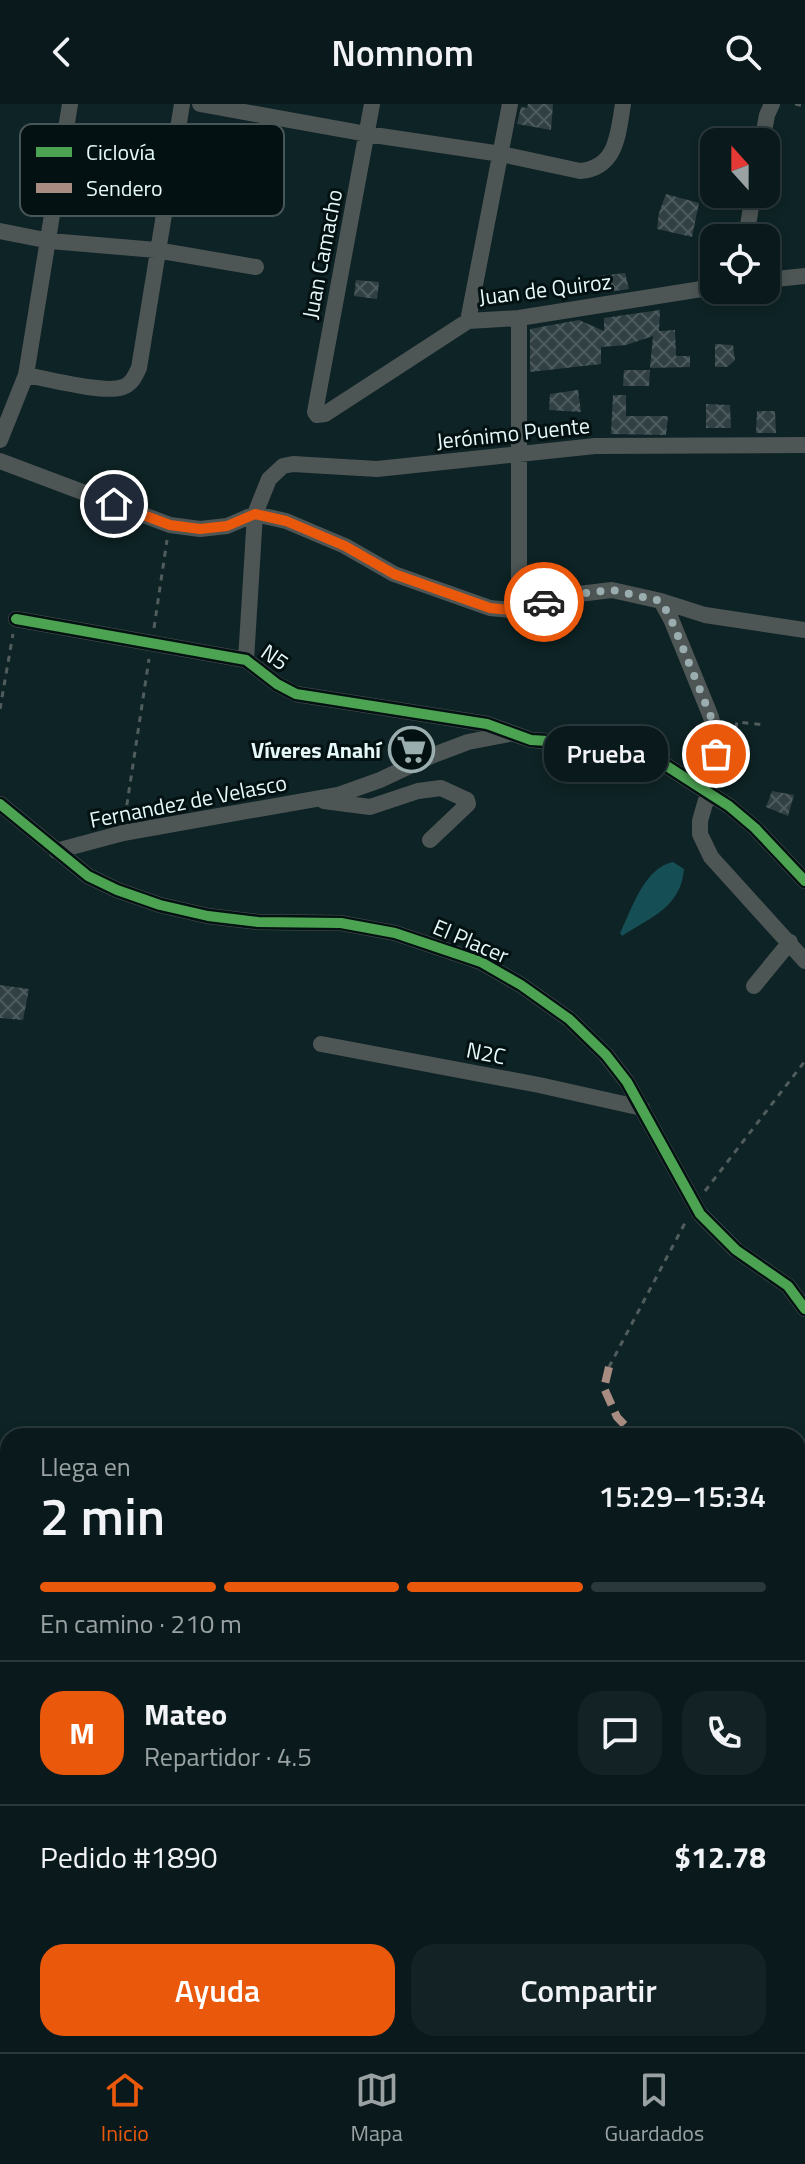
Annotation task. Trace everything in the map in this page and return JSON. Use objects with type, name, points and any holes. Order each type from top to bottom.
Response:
[{"type":"street","points":[[67,124],[70,104]]},
{"type":"street","points":[[178,124],[182,104]]},
{"type":"street","points":[[200,104],[501,154],[580,171],[592,170],[610,157],[623,104]]},
{"type":"street","name":"Juan Camacho","points":[[315,412],[372,104]]},
{"type":"street","points":[[468,321],[510,104]]},
{"type":"street","points":[[0,440],[26,375],[54,216]]},
{"type":"street","points":[[26,375],[108,389],[125,387],[132,382],[139,368],[162,216]]},
{"type":"street","points":[[0,231],[50,241],[156,250],[256,267]]},
{"type":"street","points":[[780,279],[805,276]]},
{"type":"street","name":"Juan de Quiroz","points":[[315,412],[317,415],[325,414],[468,321],[519,318],[700,289]]},
{"type":"street","points":[[519,318],[519,611]]},
{"type":"street","name":"Jerónimo Puente","points":[[255,514],[269,479],[283,466],[293,464],[377,469],[595,446],[805,445]]},
{"type":"street","points":[[0,461],[170,525],[200,529],[227,526],[255,514],[286,521],[345,546],[394,574],[490,608],[519,611],[570,595],[612,590],[705,615],[805,630]]},
{"type":"street","points":[[246,660],[255,514]]},
{"type":"street","points":[[661,601],[711,717],[716,754],[700,821],[703,844],[711,857],[805,961]]},
{"type":"street","name":"N5","points":[[16,619],[246,660],[277,684],[296,694],[487,724],[531,740],[631,746],[709,793],[755,828],[805,881]]},
{"type":"street","name":"Fernandez de Velasco","points":[[56,851],[123,833],[338,795],[468,742],[509,734]]},
{"type":"street","points":[[311,799],[370,807],[418,791],[441,788],[467,800],[468,804],[430,840]]},
{"type":"street","name":"El Placer","points":[[0,804],[88,876],[160,905],[208,916],[258,922],[341,923],[395,933],[481,962],[521,985],[569,1019],[606,1055],[627,1082],[700,1214],[736,1250],[788,1286],[805,1309]]},
{"type":"street","points":[[754,986],[790,942]]},
{"type":"street","name":"N2C","points":[[321,1044],[539,1085],[642,1108]]},
{"type":"path","points":[[795,104],[805,106]]},
{"type":"path","points":[[123,833],[170,525]]},
{"type":"path","points":[[0,709],[16,619]]},
{"type":"path","points":[[742,721],[766,725]]},
{"type":"shaded area","points":[[673,862],[684,869],[682,882],[671,902],[622,936],[620,933],[634,902],[647,881],[654,872]]},
{"type":"building","points":[[528,104],[553,104],[551,130],[517,124],[521,107],[527,108]]},
{"type":"building","points":[[666,194],[699,203],[692,237],[657,229]]},
{"type":"building","points":[[625,273],[629,289],[601,293],[599,276]]},
{"type":"building","points":[[356,280],[379,282],[377,299],[354,296]]},
{"type":"building","points":[[660,310],[659,331],[675,330],[676,356],[690,356],[690,367],[650,368],[653,336],[626,345],[601,347],[601,364],[530,372],[530,329],[579,320],[604,331],[604,318]]},
{"type":"building","points":[[715,344],[733,345],[735,360],[727,367],[715,367]]},
{"type":"building","points":[[624,370],[650,370],[649,386],[623,386]]},
{"type":"building","points":[[578,390],[581,412],[549,410],[550,394]]},
{"type":"building","points":[[613,395],[626,395],[626,416],[668,416],[666,435],[611,434]]},
{"type":"building","points":[[706,404],[730,405],[731,428],[706,428]]},
{"type":"building","points":[[757,411],[775,411],[776,433],[756,433]]},
{"type":"building","points":[[772,791],[794,795],[788,816],[766,807]]},
{"type":"building","points":[[0,985],[29,989],[23,1020],[0,1018]]},
{"type":"marked path","points":[[609,1367],[604,1388],[617,1417],[627,1428]]},
{"type":"cycle path","points":[[16,619],[246,660],[277,684],[296,694],[487,724],[531,740],[631,746],[729,806],[755,828],[805,881]]},
{"type":"cycle path","points":[[0,804],[88,876],[160,905],[208,916],[258,922],[341,923],[395,933],[481,962],[521,985],[569,1019],[606,1055],[627,1082],[700,1214],[736,1250],[788,1286],[805,1309]]},
{"type":"way so far","points":[[544,602],[612,590],[661,601],[711,717],[716,754]]},
{"type":"place","name":"Víveres Anahí","points":[[412,750]]},
{"type":"place","name":"Prueba","points":[[716,754]]},
{"type":"route","points":[[114,504],[170,525],[200,529],[227,526],[255,514],[286,521],[345,546],[394,574],[490,608],[519,611],[544,602]]}]
